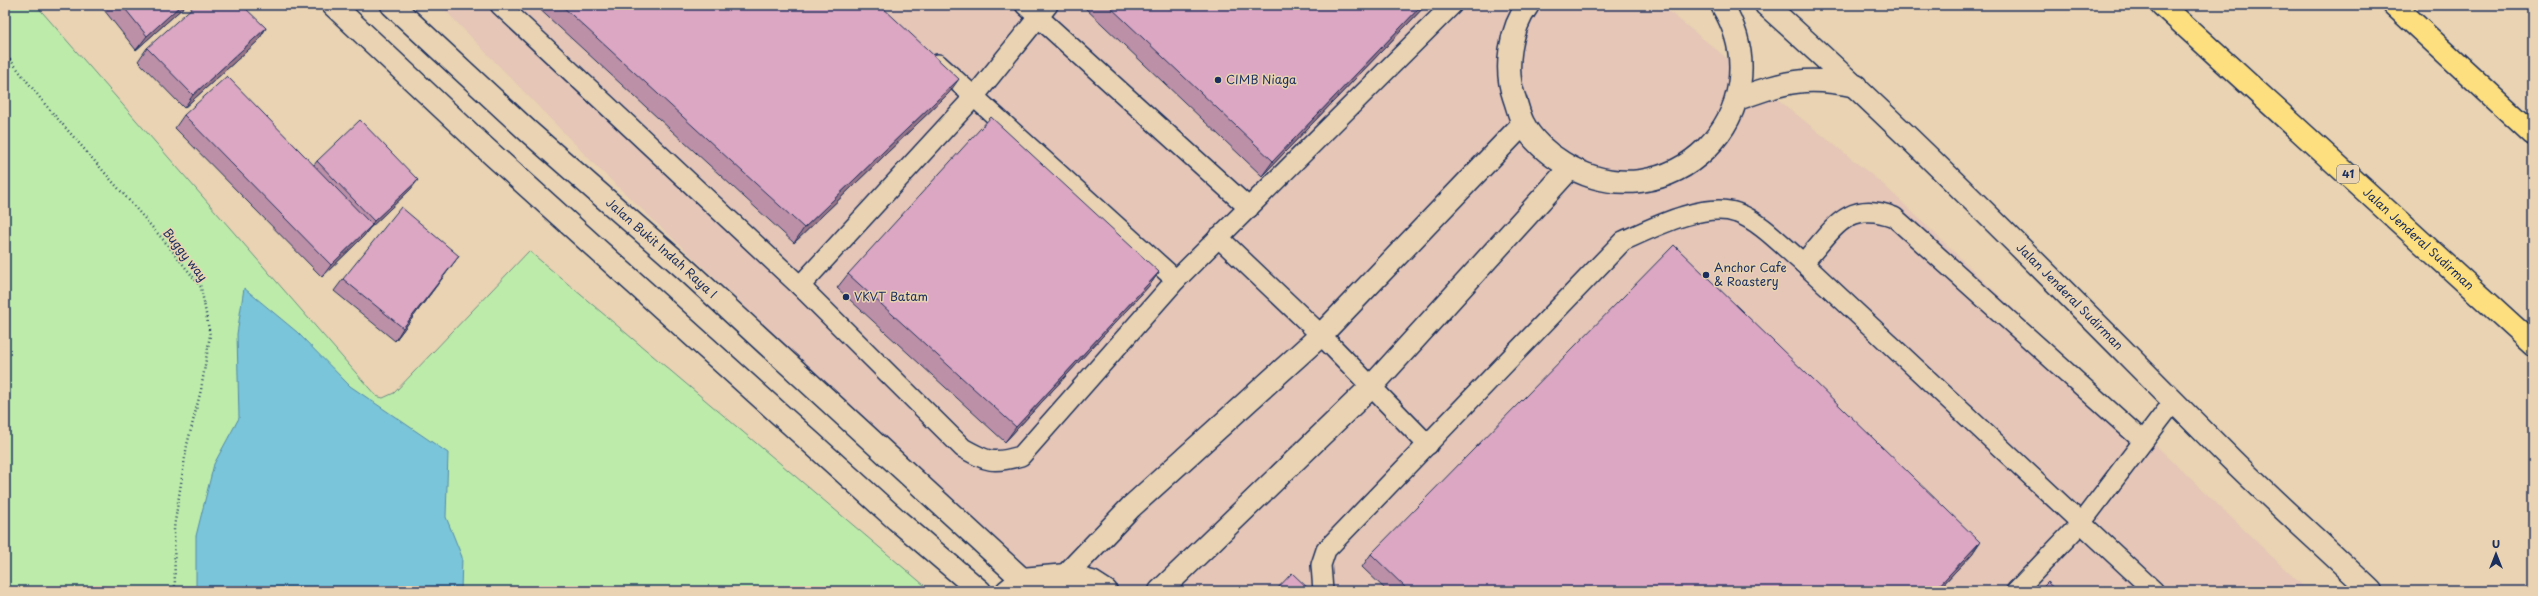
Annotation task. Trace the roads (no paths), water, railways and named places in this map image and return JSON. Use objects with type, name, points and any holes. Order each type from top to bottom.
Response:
[{"type":"highway","name":"Jalan Jenderal Sudirman","points":[[2162,5],[2533,344]]},
{"type":"highway","points":[[2394,5],[2533,134]]},
{"type":"street","points":[[333,5],[501,163],[903,526],[980,591]]},
{"type":"street","name":"Jalan Bukit Indah Raya I","points":[[392,5],[930,493],[1014,585]]},
{"type":"street","points":[[1528,5],[1522,14],[1510,49],[1511,87],[1524,124],[1548,154],[1570,168],[1581,174],[1618,183],[1657,178],[1692,162],[1720,134],[1737,100],[1742,61],[1734,24],[1722,5]]},
{"type":"street","name":"Jalan Jenderal Sudirman","points":[[1766,5],[1856,86],[2227,455],[2371,591]]},
{"type":"street","points":[[1737,100],[1776,86],[1800,80],[1830,80],[1856,86]]},
{"type":"street","points":[[1066,575],[1131,507],[1321,335],[1524,124]]},
{"type":"street","points":[[1160,591],[1372,386],[1570,168]]},
{"type":"street","points":[[1014,585],[1066,575],[1092,582],[1106,591]]},
{"type":"lane","points":[[500,5],[800,286],[963,448],[986,461],[1004,461],[1021,456],[1176,280],[1452,5]]},
{"type":"lane","points":[[800,286],[973,98],[1037,9],[1249,208]]},
{"type":"lane","points":[[927,54],[973,98],[1176,280]]},
{"type":"lane","points":[[1323,591],[1321,565],[1326,550],[1623,241],[1670,220],[1719,211],[1737,213],[1757,225],[1803,263],[2154,591]]},
{"type":"lane","points":[[1803,263],[1848,215],[1860,211],[1878,211],[1894,217],[2143,441]]},
{"type":"lane","points":[[1218,237],[1321,335],[1428,445]]},
{"type":"lane","points":[[2016,591],[2081,523],[2174,401]]},
{"type":"water","points":[[244,288],[297,332],[350,386],[448,453],[446,517],[462,557],[461,591],[196,591],[196,536],[214,464],[239,418],[237,334]]},
{"type":"place","name":"CIMB Niaga","points":[[1218,80]]},
{"type":"place","name":"Anchor Cafe & Roastery","points":[[1706,275]]},
{"type":"place","name":"VKVT Batam","points":[[846,297]]}]
